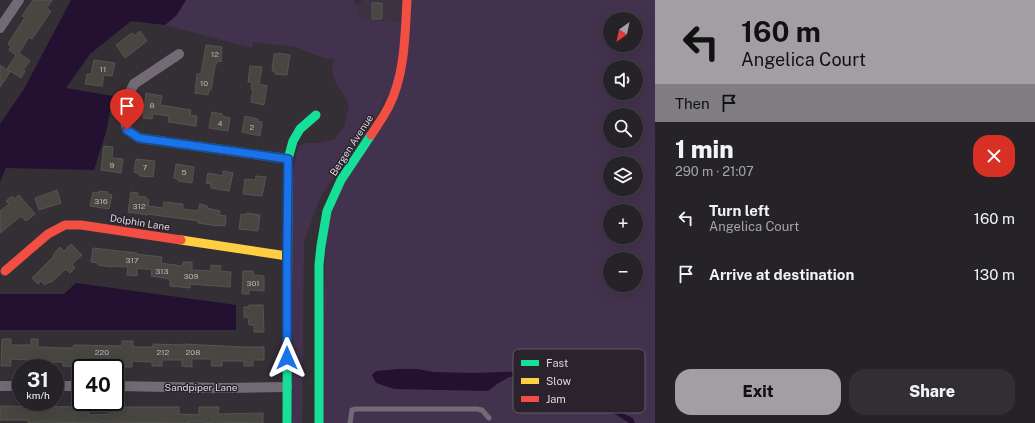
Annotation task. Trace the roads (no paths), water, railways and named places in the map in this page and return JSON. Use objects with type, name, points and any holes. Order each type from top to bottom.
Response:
[{"type":"street","name":"Bergen Avenue","points":[[319,423],[319,266],[321,246],[328,212],[341,180],[389,106],[398,82],[404,46],[407,0]]},
{"type":"street","points":[[0,28],[15,1]]},
{"type":"street","points":[[179,54],[134,84],[128,96],[124,118],[127,130],[139,138],[288,159]]},
{"type":"street","points":[[288,423],[288,159],[293,141],[300,129],[316,115]]},
{"type":"street","name":"Dolphin Lane","points":[[5,271],[48,234],[64,225],[81,224],[287,256]]},
{"type":"street","points":[[0,386],[12,386]]},
{"type":"street","name":"Sandpiper Lane","points":[[124,386],[223,388],[287,387]]},
{"type":"lane","points":[[350,423],[352,410],[356,409],[477,409],[482,410],[489,418]]}]
